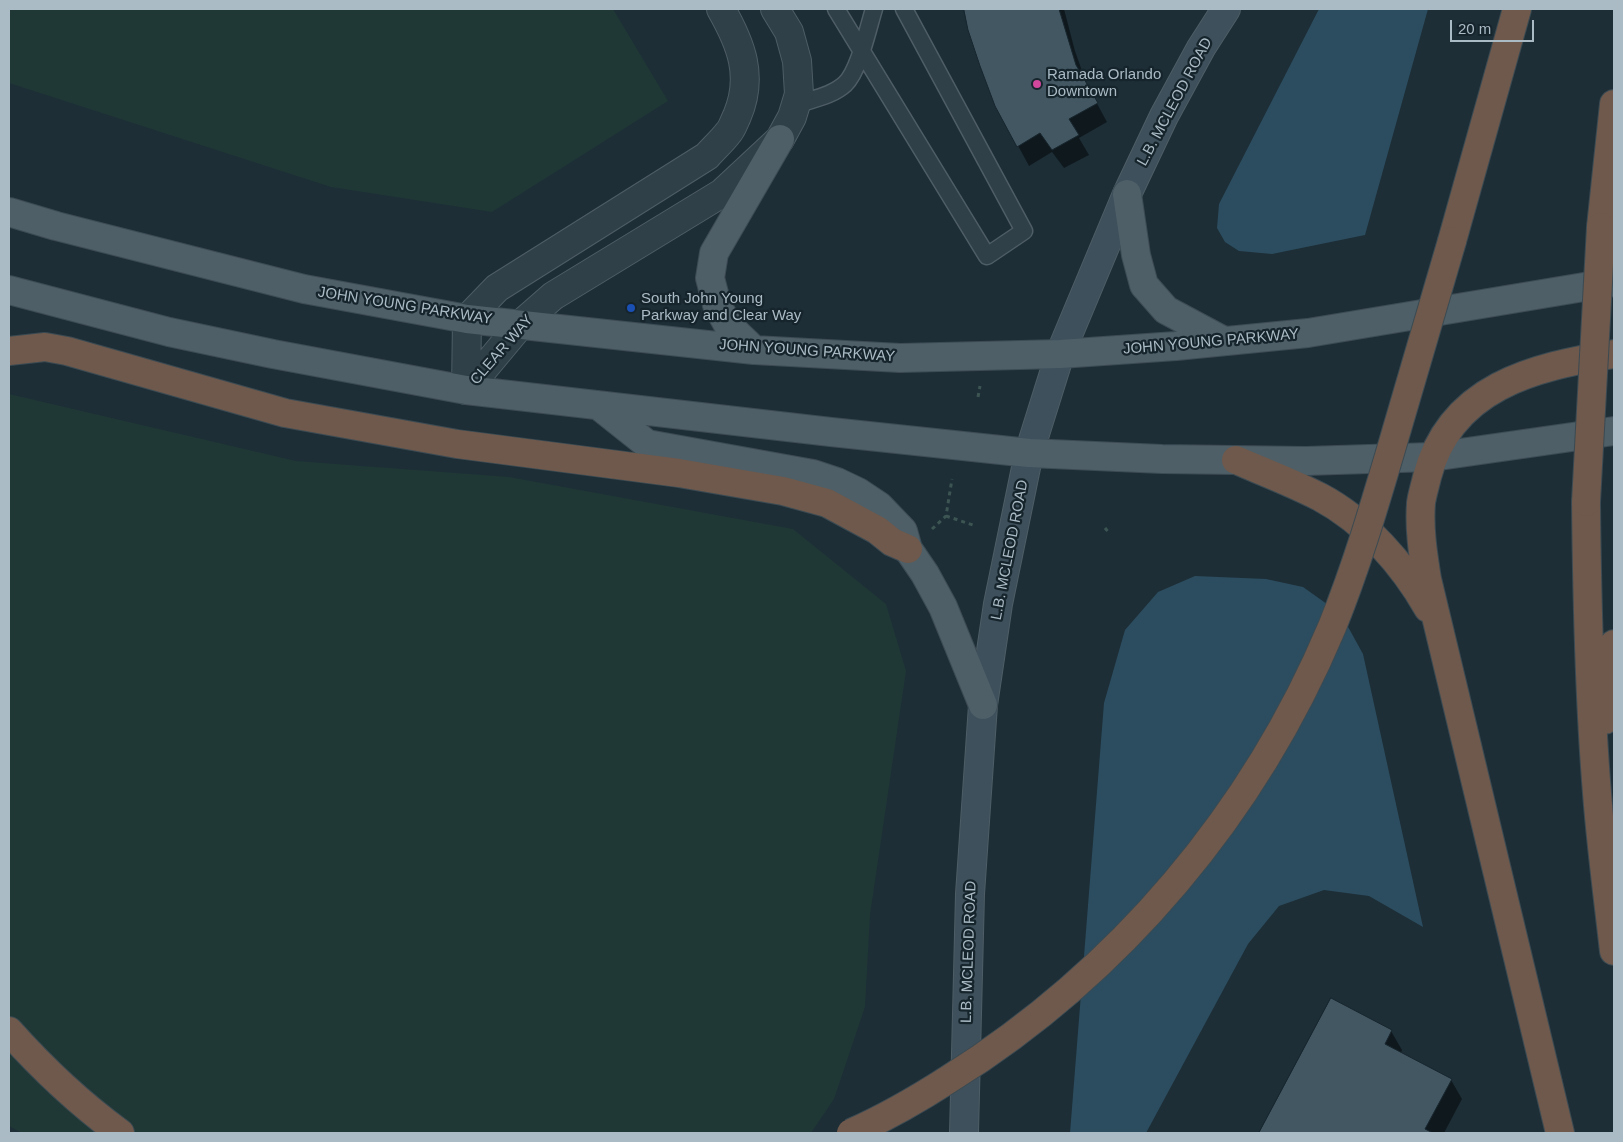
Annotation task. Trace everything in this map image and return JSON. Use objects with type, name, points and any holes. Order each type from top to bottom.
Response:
[{"type":"highway","points":[[851,1133],[906,1105],[975,1063],[1056,1002],[1114,951],[1149,914],[1195,860],[1244,792],[1299,699],[1342,602],[1380,486],[1452,241],[1517,9]]},
{"type":"highway","points":[[1614,104],[1601,227],[1586,502],[1590,677],[1597,791],[1602,853],[1614,951]]},
{"type":"highway","points":[[9,351],[45,347],[66,351],[285,413],[457,444],[679,473],[783,491],[827,503],[877,530],[892,542],[917,542]]},
{"type":"highway","points":[[1560,1133],[1426,579],[1421,536],[1421,502],[1432,457],[1448,428],[1477,399],[1519,376],[1559,364],[1614,354]]},
{"type":"highway","points":[[1236,460],[1321,498],[1358,523],[1396,561],[1423,600],[1439,629]]},
{"type":"highway","points":[[1597,791],[1614,644]]},
{"type":"highway","points":[[9,1031],[53,1078],[88,1109],[120,1133]]},
{"type":"main road","points":[[754,350],[728,325],[717,305],[710,278],[714,253],[780,139]]},
{"type":"main road","points":[[1127,194],[1136,255],[1144,285],[1166,310],[1224,341]]},
{"type":"main road","name":"JOHN YOUNG PARKWAY","points":[[9,212],[304,289],[467,319],[754,350],[900,358],[1060,354],[1308,333],[1614,282]]},
{"type":"main road","points":[[9,290],[169,332],[273,354],[466,390],[1029,453],[1162,459],[1236,460],[1432,457],[1614,432]]},
{"type":"main road","points":[[598,405],[647,444],[813,474],[838,482],[879,506],[917,542],[925,574],[943,607],[983,705]]},
{"type":"street","points":[[467,319],[497,288],[706,156],[730,132],[741,106],[744,60],[736,34],[721,9]]},
{"type":"street","name":"CLEAR WAY","points":[[466,390],[521,324],[553,296],[722,193],[780,139],[796,105],[798,94],[797,61],[788,32],[775,9]]},
{"type":"street","name":"L.B. MCLEOD ROAD","points":[[964,1133],[970,894],[983,705],[998,604],[1029,453],[1060,354],[1127,194],[1164,116],[1201,48],[1226,9]]},
{"type":"street","name":"CLEAR WAY","points":[[466,390],[467,319]]},
{"type":"lane","points":[[836,9],[986,256],[1024,231],[904,9]]},
{"type":"lane","points":[[796,105],[830,93],[845,84],[853,73],[874,9]]},
{"type":"path","points":[[978,397],[980,386]]},
{"type":"path","points":[[917,542],[946,516],[952,479]]},
{"type":"path","points":[[946,516],[973,526]]},
{"type":"path","points":[[1105,528],[1110,534]]},
{"type":"green space","points":[[9,9],[613,9],[668,101],[492,212],[331,187],[9,83]]},
{"type":"green space","points":[[9,394],[296,461],[509,477],[793,529],[886,604],[906,671],[870,915],[865,1007],[834,1099],[811,1133],[22,1133],[9,1126]]},
{"type":"water","points":[[1319,9],[1428,9],[1365,235],[1272,254],[1239,251],[1225,242],[1217,228],[1219,204]]},
{"type":"water","points":[[1195,576],[1266,579],[1303,587],[1341,614],[1363,654],[1423,927],[1369,896],[1324,890],[1279,906],[1248,944],[1146,1133],[1070,1133],[1104,703],[1125,630],[1158,592]]},
{"type":"building","name":"Ramada Orlando Downtown","points":[[964,9],[1059,9],[1076,65],[1098,103],[1069,119],[1079,135],[1052,150],[1040,133],[1017,147],[995,106],[968,30]]},
{"type":"building","points":[[1331,998],[1392,1030],[1385,1044],[1452,1079],[1425,1129],[1433,1133],[1259,1133]]},
{"type":"place","name":"Ramada Orlando Downtown","points":[[1037,84]]},
{"type":"place","name":"South John Young Parkway and Clear Way","points":[[631,308]]}]
